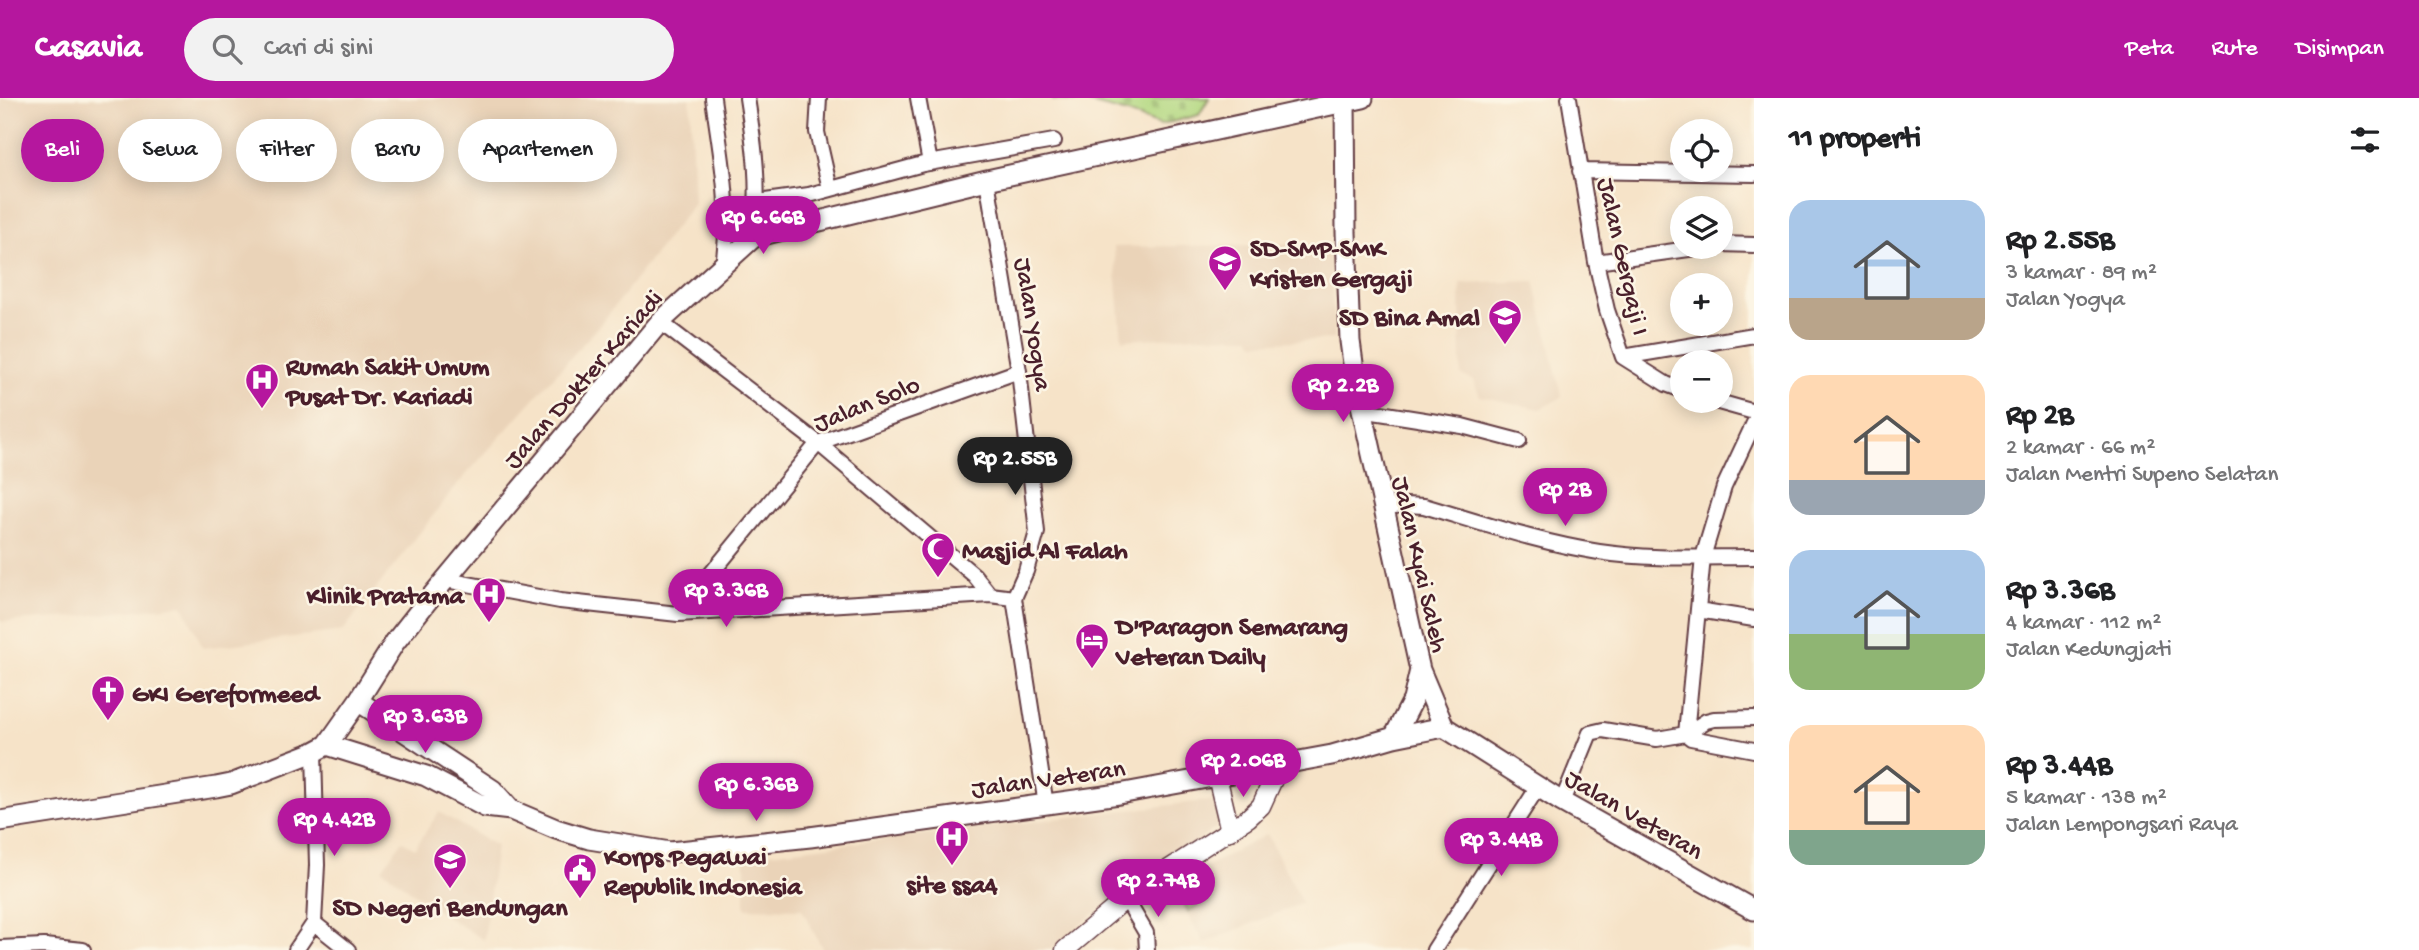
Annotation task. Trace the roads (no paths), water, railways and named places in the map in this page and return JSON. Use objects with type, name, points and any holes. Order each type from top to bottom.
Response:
[{"type":"main road","name":"Jalan Dokter Kariadi","points":[[320,748],[358,701],[395,642],[660,322],[754,237],[987,180],[1351,100]]},
{"type":"main road","name":"Jalan Kyai Saleh","points":[[1351,100],[1350,341],[1361,410],[1420,670],[1444,727]]},
{"type":"main road","points":[[1394,737],[1413,700],[1420,670]]},
{"type":"main road","name":"Jalan Veteran","points":[[358,701],[493,790],[511,810]]},
{"type":"main road","name":"Jalan Veteran","points":[[320,748],[426,776],[485,807],[511,810],[556,829],[589,839],[670,852],[810,837],[1046,805],[1332,755],[1394,737],[1444,727],[1562,802],[1754,910]]},
{"type":"main road","points":[[0,821],[230,784],[320,748]]},
{"type":"street","points":[[713,98],[725,175],[728,223],[723,265]]},
{"type":"street","points":[[747,98],[758,171],[754,237]]},
{"type":"street","points":[[819,98],[817,132],[830,189]]},
{"type":"street","points":[[918,98],[930,163]]},
{"type":"street","name":"Jalan Gergaji I","points":[[1569,98],[1596,262],[1607,310],[1623,357],[1670,386]]},
{"type":"street","points":[[758,202],[809,195],[930,163],[1054,141]]},
{"type":"street","points":[[1580,171],[1754,174]]},
{"type":"street","name":"Jalan Yogya","points":[[987,180],[1019,371],[1037,532],[1027,571],[1014,598]]},
{"type":"street","points":[[1733,244],[1754,245]]},
{"type":"street","points":[[1596,262],[1670,252]]},
{"type":"street","points":[[660,322],[818,443],[974,575],[990,595]]},
{"type":"street","points":[[1623,357],[1754,335]]},
{"type":"street","name":"Jalan Solo","points":[[678,614],[818,443],[1019,371]]},
{"type":"street","points":[[1733,406],[1754,412]]},
{"type":"street","points":[[1361,410],[1462,426],[1519,441]]},
{"type":"street","points":[[1686,734],[1703,557],[1724,487],[1754,423]]},
{"type":"street","points":[[1383,507],[1424,506],[1557,545],[1602,552],[1648,557],[1754,557]]},
{"type":"street","points":[[446,579],[560,601],[678,614],[990,595],[1014,598],[1046,805]]},
{"type":"street","points":[[1698,610],[1754,619]]},
{"type":"street","points":[[1562,802],[1590,733],[1603,730],[1657,739],[1686,734],[1706,720],[1754,718]]},
{"type":"street","points":[[1686,734],[1691,738],[1754,750]]},
{"type":"street","points":[[296,950],[314,923],[320,748]]},
{"type":"street","points":[[1065,950],[1135,891],[1230,831],[1261,806],[1280,764]]},
{"type":"street","points":[[1217,776],[1230,831]]},
{"type":"street","points":[[1434,950],[1538,787]]},
{"type":"street","points":[[1125,899],[1146,933],[1147,950]]},
{"type":"street","points":[[314,923],[348,950]]},
{"type":"street","points":[[0,948],[44,946],[83,950]]},
{"type":"place","name":"SD-SMP-SMK Kristen Gergaji","points":[[1225,292]]},
{"type":"place","name":"SD Bina Amal","points":[[1505,346]]},
{"type":"place","name":"Rumah Sakit Umum Pusat Dr. Kariadi","points":[[262,410]]},
{"type":"place","name":"Masjid Al Falah","points":[[938,579]]},
{"type":"place","name":"Klinik Pratama","points":[[489,624]]},
{"type":"place","name":"D'Paragon Semarang Veteran Daily","points":[[1092,670]]},
{"type":"place","name":"GKI Gereformeed","points":[[108,722]]},
{"type":"place","name":"site ssa4","points":[[952,867]]},
{"type":"place","name":"SD Negeri Bendungan","points":[[450,890]]},
{"type":"place","name":"Korps Pegawai Republik Indonesia","points":[[580,900]]}]
